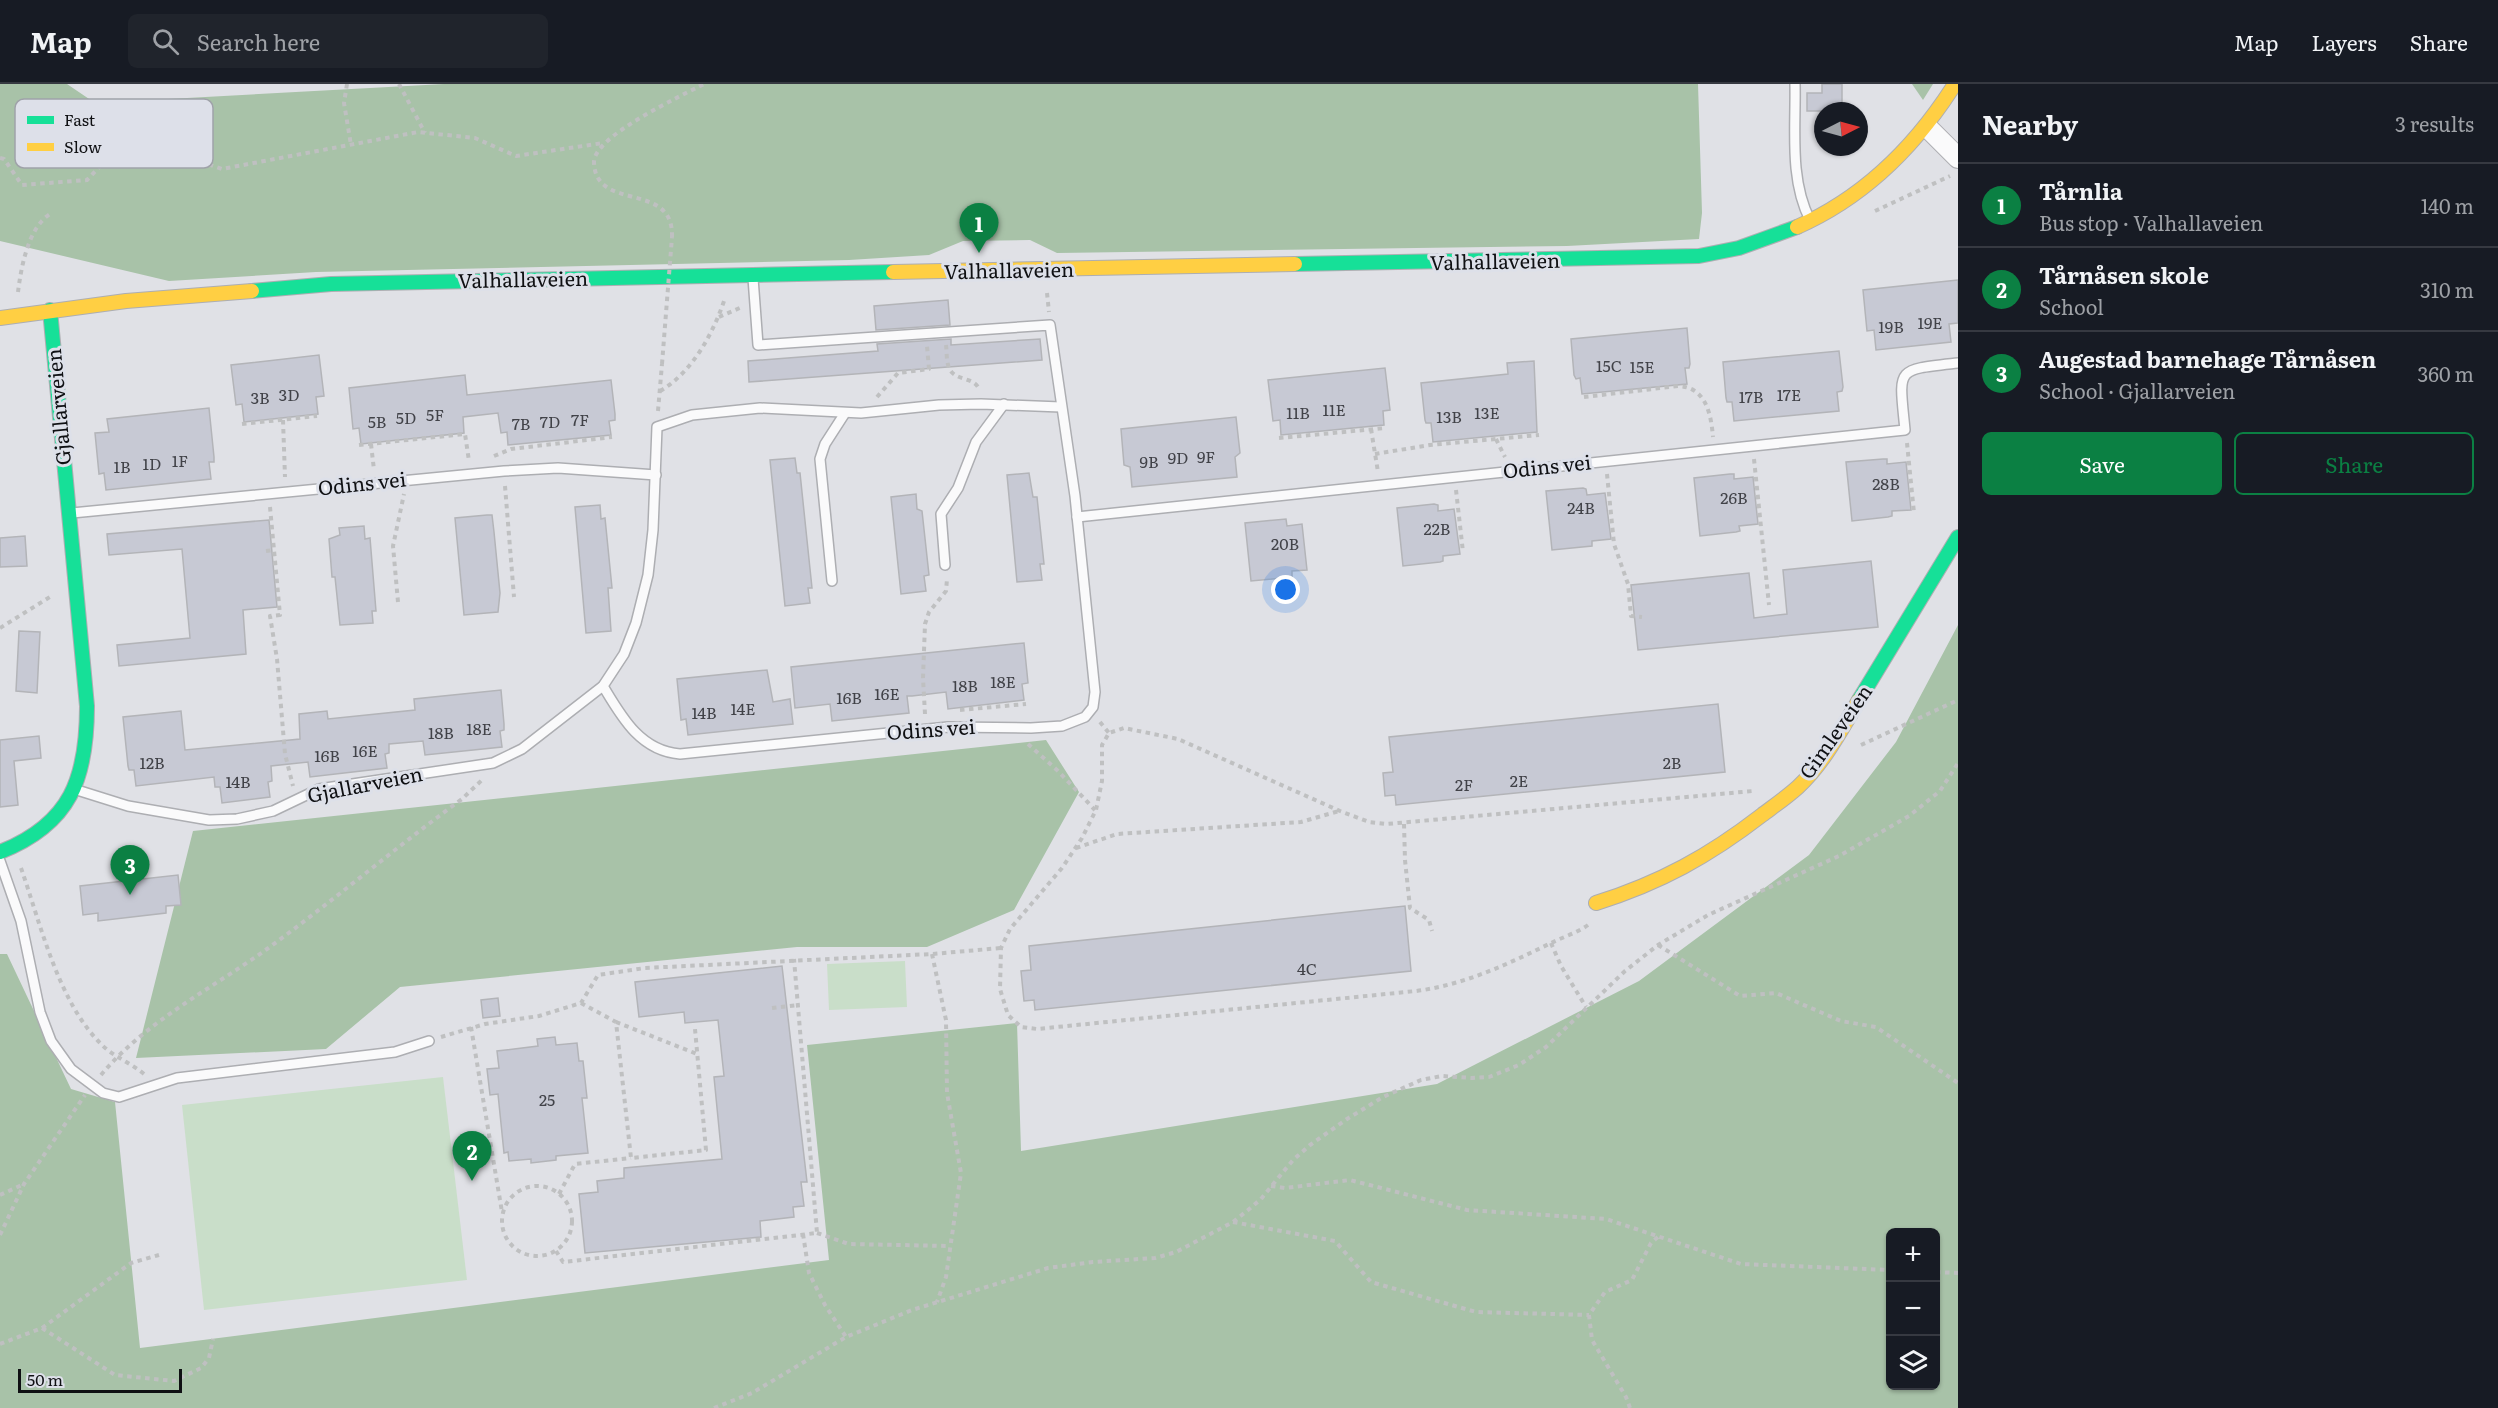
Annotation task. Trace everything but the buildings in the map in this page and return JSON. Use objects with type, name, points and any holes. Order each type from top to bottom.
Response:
[{"type":"street","name":"Valhallaveien","points":[[0,318],[50,310],[296,286],[1663,259],[1699,256],[1731,251],[1762,242],[1811,222],[1848,200],[1900,159],[1928,128],[1955,84]]},
{"type":"street","points":[[1928,128],[1954,167]]},
{"type":"street","name":"Gjallarveien","points":[[0,852],[13,848],[41,831],[55,818],[74,789],[85,754],[88,724],[50,310]]},
{"type":"street","name":"Gimleveien","points":[[1596,903],[1635,891],[1681,870],[1724,844],[1784,798],[1812,772],[1831,747],[1958,537]]},
{"type":"lane","points":[[1795,84],[1797,180],[1804,209],[1811,222]]},
{"type":"lane","points":[[753,276],[758,345],[1050,325]]},
{"type":"lane","name":"Odins vei","points":[[603,686],[623,718],[637,735],[660,750],[673,753],[922,729],[1042,728],[1071,724],[1085,717],[1093,707],[1095,692],[1077,517],[1050,325]]},
{"type":"lane","points":[[1905,430],[1901,382],[1905,375],[1916,367],[1958,363]]},
{"type":"lane","points":[[945,565],[941,514],[958,488],[976,442],[1004,404]]},
{"type":"lane","points":[[832,581],[820,459],[822,450],[845,413],[871,413],[939,405],[1004,404],[1061,407]]},
{"type":"lane","name":"Gjallarveien","points":[[74,789],[128,806],[210,820],[256,816],[330,787],[493,763],[522,749],[603,686],[624,654],[642,600],[653,530],[657,427],[692,415],[760,408],[845,413]]},
{"type":"lane","name":"Odins vei","points":[[1077,517],[1905,430]]},
{"type":"lane","name":"Odins vei","points":[[69,514],[504,471],[558,468],[656,475]]},
{"type":"lane","points":[[0,861],[27,942],[37,998],[45,1027],[62,1058],[92,1086],[111,1097],[189,1076],[395,1052],[429,1041]]},
{"type":"path","points":[[347,84],[344,103],[351,146]]},
{"type":"path","points":[[399,84],[424,133]]},
{"type":"path","points":[[213,166],[222,169],[424,133],[475,138],[516,156],[603,143],[630,125],[704,84]]},
{"type":"path","points":[[603,143],[595,157],[596,172],[605,185],[619,194],[651,202],[664,210],[671,223],[672,237],[660,391],[686,372],[717,319],[728,291]]},
{"type":"path","points":[[0,158],[4,159],[22,185],[87,180],[98,168]]},
{"type":"path","points":[[1870,213],[1954,167]]},
{"type":"path","points":[[17,295],[34,231],[50,214]]},
{"type":"path","points":[[1046,284],[1050,325]]},
{"type":"path","points":[[717,319],[735,308],[755,306]]},
{"type":"path","points":[[945,332],[950,369],[955,374],[976,384],[981,404]]},
{"type":"path","points":[[871,413],[876,397],[898,373],[929,369],[925,334]]},
{"type":"path","points":[[1584,397],[1678,386],[1691,388],[1701,395],[1707,406],[1714,450]]},
{"type":"path","points":[[242,424],[316,416]]},
{"type":"path","points":[[284,420],[285,493]]},
{"type":"path","points":[[1279,438],[1386,428]]},
{"type":"path","points":[[1371,429],[1379,485]]},
{"type":"path","points":[[1905,430],[1914,513]]},
{"type":"path","points":[[359,445],[465,434],[475,473],[488,461],[506,450],[612,437]]},
{"type":"path","points":[[1375,454],[1430,445],[1539,435]]},
{"type":"path","points":[[1496,439],[1508,462]]},
{"type":"path","points":[[371,444],[375,483]]},
{"type":"path","points":[[1752,446],[1769,605]]},
{"type":"path","points":[[1605,461],[1616,555],[1628,584],[1631,616],[1642,617]]},
{"type":"path","points":[[504,471],[514,597]]},
{"type":"path","points":[[1455,477],[1463,552]]},
{"type":"path","points":[[398,602],[393,546],[407,479]]},
{"type":"path","points":[[271,494],[270,508],[280,615],[270,616],[278,659],[285,754],[291,782],[299,798]]},
{"type":"path","points":[[266,551],[274,550]]},
{"type":"path","points":[[922,729],[926,712],[923,678],[925,624],[929,612],[946,591],[945,565]]},
{"type":"path","points":[[0,628],[58,592]]},
{"type":"path","points":[[1851,749],[1958,700]]},
{"type":"path","points":[[958,710],[1026,704]]},
{"type":"path","points":[[1012,728],[1096,810]]},
{"type":"path","points":[[1596,903],[1595,915],[1588,925],[1477,976],[1444,987],[1037,1029],[1021,1027],[1008,1015],[1000,989],[1001,948],[1010,929],[1062,868],[1075,849],[1096,810],[1102,781],[1102,745],[1109,733],[1124,728],[1179,739],[1369,822],[1404,824],[1761,790],[1784,798]]},
{"type":"path","points":[[0,1235],[24,1184],[92,1086],[117,1056],[175,1011],[268,948],[462,799],[481,781],[493,763]]},
{"type":"path","points":[[714,1408],[752,1393],[846,1337],[936,1303],[1048,1268],[1166,1256],[1233,1222],[1261,1199],[1293,1160],[1310,1145],[1383,1097],[1402,1087],[1432,1077],[1472,1078],[1501,1073],[1546,1047],[1624,971],[1658,945],[1708,915],[1839,856],[1909,816],[1940,791],[1958,763]]},
{"type":"path","points":[[1075,849],[1112,835],[1301,822],[1340,811]]},
{"type":"path","points":[[1404,824],[1410,908],[1429,920],[1432,931]]},
{"type":"path","points":[[20,864],[66,992],[80,1017],[91,1033],[117,1056],[142,1072],[153,1085]]},
{"type":"path","points":[[1551,943],[1560,966],[1586,1006]]},
{"type":"path","points":[[1658,945],[1740,996],[1776,993],[1841,1021],[1876,1027],[1958,1083]]},
{"type":"path","points":[[429,1041],[471,1027],[539,1016],[581,1003],[598,975],[645,968],[932,954],[1001,948]]},
{"type":"path","points":[[932,954],[946,1020],[947,1093],[961,1173],[946,1277],[936,1303]]},
{"type":"path","points":[[794,959],[817,1233]]},
{"type":"path","points":[[581,1003],[616,1022],[697,1054]]},
{"type":"path","points":[[772,1008],[798,1005]]},
{"type":"path","points":[[616,1022],[631,1158]]},
{"type":"path","points":[[471,1027],[503,1215],[503,1227],[507,1239],[514,1248],[535,1256],[556,1251],[570,1234],[571,1212],[559,1194],[549,1188],[537,1186],[525,1188],[514,1194],[503,1215]]},
{"type":"path","points":[[559,1194],[575,1164],[705,1150],[695,1029]]},
{"type":"path","points":[[1271,1186],[1285,1188],[1350,1180],[1467,1210],[1606,1219],[1741,1264],[1886,1270]]},
{"type":"path","points":[[0,1195],[24,1184]]},
{"type":"path","points":[[1233,1222],[1335,1241],[1371,1282],[1476,1312],[1589,1314]]},
{"type":"path","points":[[556,1251],[563,1262],[817,1233],[849,1244],[950,1246]]},
{"type":"path","points":[[803,1234],[809,1272],[825,1305],[846,1337]]},
{"type":"path","points":[[1630,1408],[1626,1397],[1592,1340],[1589,1314],[1605,1292],[1632,1280],[1651,1243],[1659,1236]]},
{"type":"path","points":[[0,1344],[42,1328],[131,1263],[159,1255]]},
{"type":"path","points":[[1940,1272],[1958,1273]]},
{"type":"path","points":[[42,1328],[115,1375],[174,1382],[201,1368],[210,1358],[213,1339]]},
{"type":"green space","points":[[0,84],[67,84],[89,99],[15,99],[15,168],[213,168],[213,99],[168,99],[444,84],[1698,84],[1702,213],[1699,239],[1567,246],[1057,253],[1030,240],[963,241],[929,255],[849,260],[316,272],[169,281],[0,241]]},
{"type":"green space","points":[[1912,84],[1933,84],[1923,100]]},
{"type":"green space","points":[[1958,625],[1958,1408],[0,1408],[0,954],[7,954],[71,1089],[115,1102],[140,1348],[829,1260],[807,1045],[1017,1023],[1021,1151],[1437,1084],[1639,981],[1809,855],[1896,742]]},
{"type":"green space","points":[[1046,740],[1079,792],[1014,910],[927,947],[797,947],[400,987],[326,1049],[136,1058],[193,831]]},
{"type":"green space","points":[[905,961],[907,1007],[829,1010],[827,964]]},
{"type":"green space","points":[[443,1077],[467,1280],[204,1310],[182,1105]]},
{"type":"traffic: fast","points":[[1295,264],[1699,256],[1739,248],[1797,227]]},
{"type":"traffic: fast","points":[[252,291],[331,284],[893,272]]},
{"type":"traffic: fast","points":[[0,852],[24,841],[44,828],[59,812],[70,796],[78,776],[86,732],[87,706],[50,310]]},
{"type":"traffic: fast","points":[[1859,700],[1958,537]]},
{"type":"traffic: slow","points":[[1797,227],[1845,201],[1886,168],[1923,129],[1955,84]]},
{"type":"traffic: slow","points":[[893,272],[1295,264]]},
{"type":"traffic: slow","points":[[0,318],[126,301],[252,291]]},
{"type":"traffic: slow","points":[[1596,903],[1641,887],[1703,856],[1785,798],[1816,768],[1859,700]]},
{"type":"place","name":"Tårnlia","points":[[979,253]]},
{"type":"place","name":"Augestad barnehage Tårnåsen","points":[[130,895]]},
{"type":"place","name":"Tårnåsen skole","points":[[472,1181]]}]
